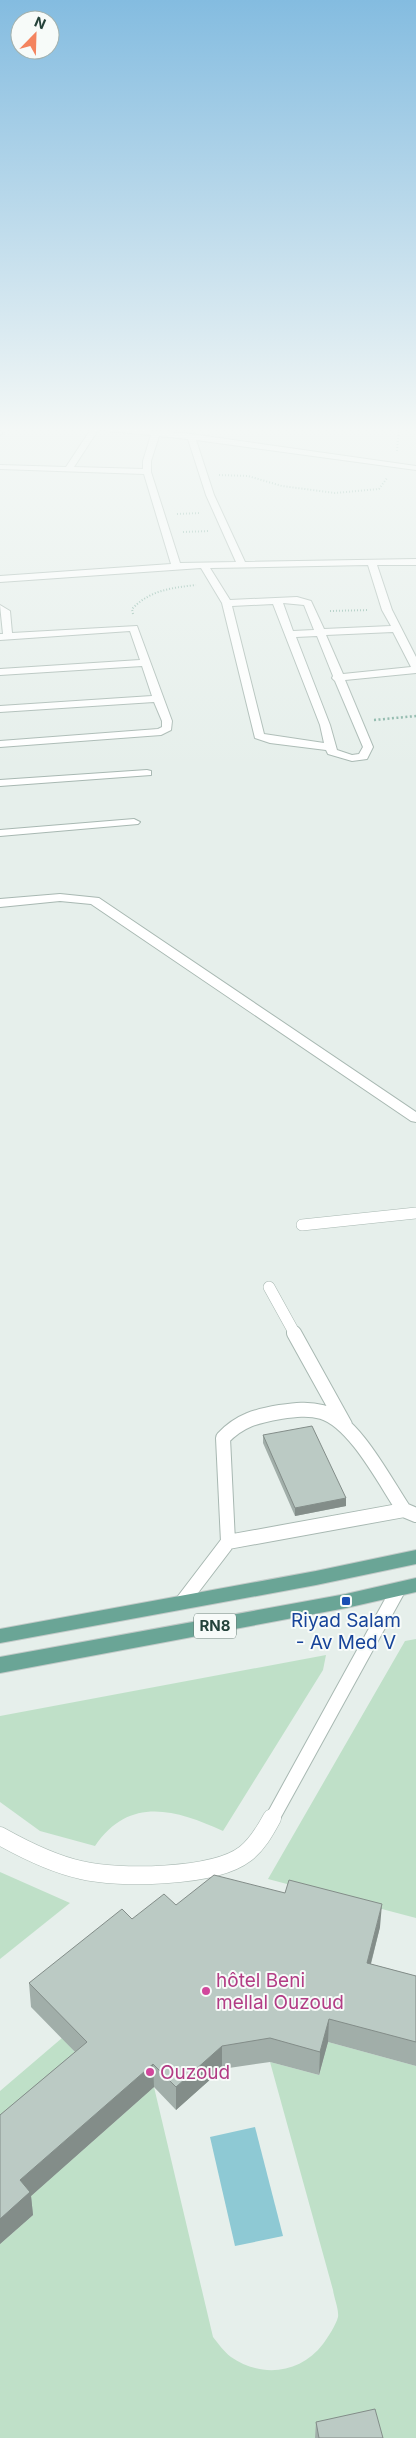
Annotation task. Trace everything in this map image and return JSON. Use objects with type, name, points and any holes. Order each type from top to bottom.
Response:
[{"type":"main road","name":"RN8","points":[[0,1636],[316,1578],[416,1557]]},
{"type":"main road","name":"RN8","points":[[0,1665],[407,1588]]},
{"type":"street","points":[[168,541],[176,566]]},
{"type":"street","points":[[231,541],[242,565]]},
{"type":"street","points":[[0,567],[1,579],[176,566],[416,562]]},
{"type":"street","points":[[337,678],[416,668],[387,610],[372,563]]},
{"type":"street","points":[[204,566],[227,603],[259,736],[270,740],[331,747]]},
{"type":"street","points":[[227,603],[277,601],[306,601],[337,678],[368,747],[364,757],[352,758],[332,752],[325,725],[277,601]]},
{"type":"street","points":[[0,608],[5,611],[4,637],[134,628],[167,721],[167,728],[161,732],[0,744]]},
{"type":"street","points":[[289,634],[396,629]]},
{"type":"street","points":[[0,672],[147,663]]},
{"type":"street","points":[[0,709],[158,698]]},
{"type":"street","points":[[0,782],[147,773]]},
{"type":"street","points":[[0,833],[134,822]]},
{"type":"street","points":[[0,903],[60,897],[96,901],[416,1118]]},
{"type":"lane","points":[[302,1225],[416,1213]]},
{"type":"lane","points":[[228,1542],[410,1513],[346,1426],[269,1287]]},
{"type":"lane","points":[[183,1601],[228,1542],[223,1438],[235,1425],[253,1416],[301,1410],[325,1413],[346,1426]]},
{"type":"lane","points":[[0,1836],[82,1870],[111,1873],[155,1874],[200,1870],[228,1863],[243,1855],[259,1839],[407,1588]]},
{"type":"path","points":[[134,628],[132,609],[139,600],[149,594],[170,588],[214,583]]},
{"type":"path","points":[[311,612],[387,610]]},
{"type":"path","points":[[356,721],[416,716]]},
{"type":"green space","points":[[416,1639],[416,1918],[268,1879],[405,1641]]},
{"type":"green space","points":[[326,1655],[323,1670],[223,1831],[188,1817],[154,1811],[138,1813],[123,1819],[108,1830],[95,1846],[40,1831],[0,1802],[0,1716]]},
{"type":"green space","points":[[0,1872],[70,1903],[0,1959]]},
{"type":"green space","points":[[62,2038],[88,2066],[0,2140],[0,2091]]},
{"type":"green space","points":[[328,2042],[416,2066],[416,2438],[0,2438],[0,2244],[33,2215],[23,2203],[154,2087],[213,2337],[231,2357],[243,2364],[267,2370],[280,2370],[303,2362],[323,2344],[336,2324],[338,2311],[270,2062],[319,2075]]},
{"type":"water","points":[[255,2127],[283,2236],[235,2246],[210,2137]]},
{"type":"building","points":[[312,1426],[346,1498],[295,1508],[263,1435]]},
{"type":"building","name":"Ouzoud","points":[[214,1875],[285,1893],[289,1880],[382,1904],[367,1963],[416,1976],[416,2042],[329,2019],[320,2052],[270,2038],[222,2046],[176,2087],[153,2064],[20,2180],[30,2192],[0,2219],[0,2115],[87,2042],[29,1983],[122,1909],[132,1919],[164,1894],[176,1905]]},
{"type":"building","points":[[375,2409],[383,2438],[319,2438],[316,2422]]},
{"type":"place","name":"Riyad Salam - Av Med V","points":[[346,1601]]},
{"type":"place","name":"hôtel Beni mellal Ouzoud","points":[[206,1991]]},
{"type":"place","name":"Ouzoud","points":[[150,2072]]}]
